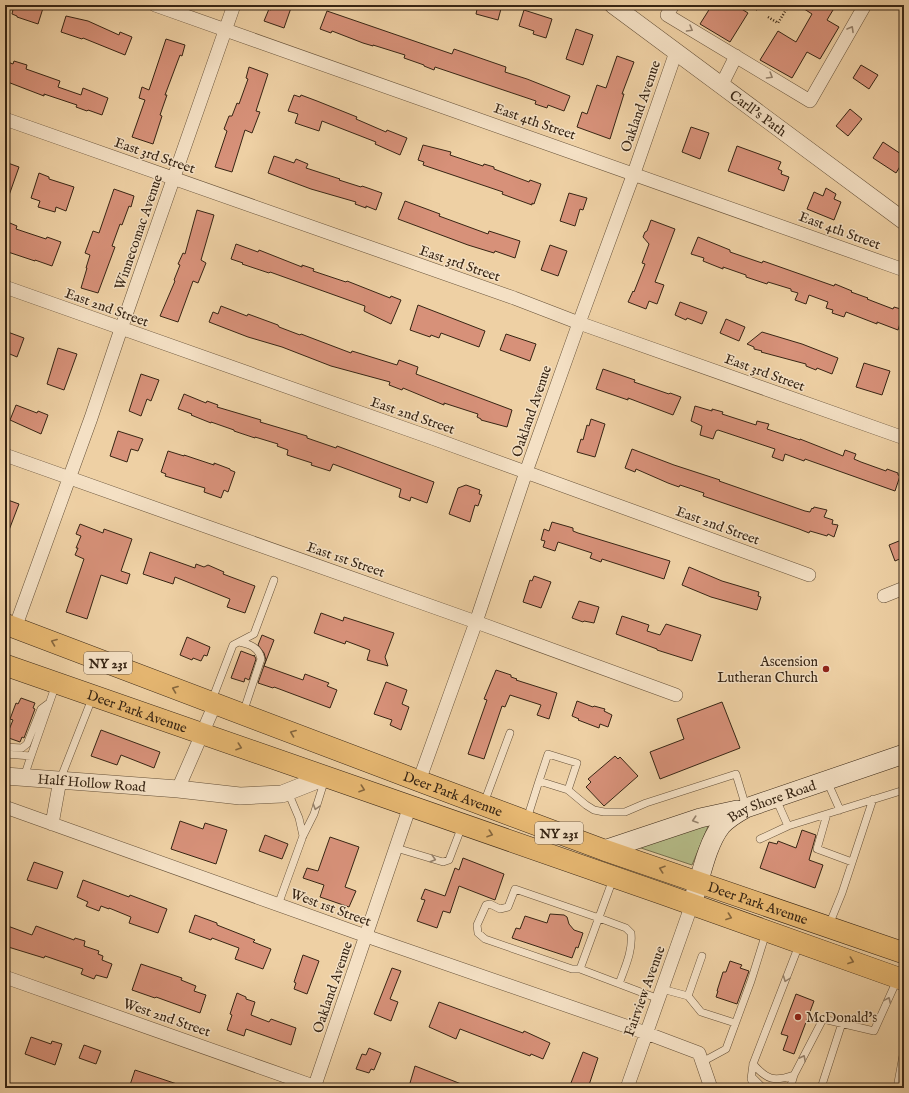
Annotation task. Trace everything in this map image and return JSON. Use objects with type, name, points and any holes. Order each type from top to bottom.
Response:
[{"type":"main road","name":"Deer Park Avenue","points":[[10,626],[604,850],[904,953]]},
{"type":"main road","name":"Deer Park Avenue","points":[[6,668],[56,683],[463,824],[901,979]]},
{"type":"main road","name":"Bay Shore Road","points":[[692,904],[704,864],[717,832],[731,817],[746,808],[827,780],[903,757]]},
{"type":"main road","points":[[604,850],[700,818],[746,808]]},
{"type":"street","name":"East 4th Street","points":[[155,5],[634,173],[904,270]]},
{"type":"street","name":"Winnecomac Avenue","points":[[10,626],[70,478],[92,418],[121,329],[234,5]]},
{"type":"street","name":"Carll's Path","points":[[613,5],[904,221]]},
{"type":"street","points":[[673,5],[667,15],[810,101],[865,5]]},
{"type":"street","name":"Oakland Avenue","points":[[419,781],[476,622],[526,472],[676,52]]},
{"type":"street","points":[[721,86],[736,56]]},
{"type":"street","name":"East 3rd Street","points":[[5,119],[514,298],[579,323],[904,438]]},
{"type":"street","name":"East 2nd Street","points":[[5,287],[526,472],[809,575]]},
{"type":"street","name":"East 1st Street","points":[[5,455],[476,622],[676,695]]},
{"type":"street","points":[[884,596],[904,588]]},
{"type":"street","points":[[178,789],[202,734],[213,703]]},
{"type":"street","name":"Half Hollow Road","points":[[5,776],[178,789],[240,796],[282,794],[326,777]]},
{"type":"street","points":[[52,824],[60,780]]},
{"type":"street","name":"Oakland Avenue","points":[[316,1087],[410,806]]},
{"type":"street","name":"West 1st Street","points":[[5,807],[278,905],[646,1033],[699,1053],[702,1062]]},
{"type":"street","name":"Fairview Avenue","points":[[626,1088],[692,904]]},
{"type":"street","name":"West 2nd Street","points":[[5,977],[316,1087]]},
{"type":"street","points":[[702,1062],[711,1088]]},
{"type":"lane","points":[[213,703],[233,646],[254,634],[274,580]]},
{"type":"lane","points":[[239,642],[249,644],[256,649],[260,653],[261,659],[243,714]]},
{"type":"lane","points":[[24,777],[56,683]]},
{"type":"lane","points":[[60,780],[93,696]]},
{"type":"lane","points":[[5,747],[22,748],[27,744],[40,709],[49,703]]},
{"type":"lane","points":[[484,805],[510,733]]},
{"type":"lane","points":[[5,754],[31,756]]},
{"type":"lane","points":[[526,821],[548,754],[577,763],[568,790]]},
{"type":"lane","points":[[539,781],[568,790],[586,806],[594,810],[604,812],[625,812],[646,803],[736,774],[746,808]]},
{"type":"lane","points":[[278,905],[303,836],[314,814],[326,777]]},
{"type":"lane","points":[[827,780],[840,810]]},
{"type":"lane","points":[[760,839],[788,826],[904,790]]},
{"type":"lane","points":[[288,792],[299,818],[303,836]]},
{"type":"lane","points":[[776,798],[788,826]]},
{"type":"lane","points":[[828,927],[842,893],[873,799]]},
{"type":"lane","points":[[827,814],[817,849],[852,862]]},
{"type":"lane","points":[[396,848],[443,862],[449,860],[463,824]]},
{"type":"lane","points":[[580,969],[614,877]]},
{"type":"lane","points":[[619,984],[632,941],[631,933],[626,928],[514,889],[508,907],[500,909],[490,904],[486,906],[477,925],[478,933],[485,939],[572,970],[580,969],[619,984],[660,994],[688,996],[702,1012],[735,1023]]},
{"type":"lane","points":[[702,1062],[726,1049],[751,981],[767,931]]},
{"type":"lane","points":[[755,1088],[752,1077],[753,1064],[800,943]]},
{"type":"lane","points":[[688,996],[702,956]]},
{"type":"lane","points":[[787,1088],[791,1085],[794,1075],[823,1019],[874,1031],[901,979]]},
{"type":"lane","points":[[821,1088],[842,1023]]},
{"type":"lane","points":[[897,1088],[904,1050]]},
{"type":"lane","points":[[753,1064],[763,1075],[780,1080],[794,1075]]},
{"type":"lane","points":[[752,1077],[763,1088]]},
{"type":"path","points":[[749,5],[757,10]]},
{"type":"path","points":[[768,17],[778,23],[789,5]]},
{"type":"green space","points":[[709,824],[692,865],[638,847]]},
{"type":"building","points":[[14,5],[44,5],[38,24],[12,14]]},
{"type":"building","points":[[273,5],[292,5],[284,28],[264,21],[269,9],[271,10]]},
{"type":"building","points":[[478,5],[502,5],[498,20],[476,14]]},
{"type":"building","points":[[712,5],[735,5],[748,13],[730,42],[700,24]]},
{"type":"building","points":[[798,5],[836,5],[827,20],[839,27],[820,59],[807,52],[792,78],[760,60],[778,31],[796,42],[812,14]]},
{"type":"building","points":[[524,10],[552,19],[546,38],[533,34],[534,31],[519,26]]},
{"type":"building","points":[[327,11],[452,54],[454,49],[506,67],[505,72],[570,96],[564,111],[548,105],[547,108],[535,104],[536,101],[435,67],[434,70],[404,58],[405,55],[363,43],[332,31],[331,33],[320,29]]},
{"type":"building","points":[[66,16],[88,21],[119,35],[120,32],[132,37],[125,55],[83,38],[82,39],[61,32]]},
{"type":"building","points":[[576,29],[593,35],[583,65],[566,59]]},
{"type":"building","points":[[166,39],[185,45],[182,56],[180,55],[165,95],[167,95],[160,115],[162,116],[153,144],[132,137],[145,100],[139,98],[142,87],[149,90]]},
{"type":"building","points":[[617,56],[634,62],[622,94],[624,94],[610,139],[577,127],[582,112],[587,114],[597,85],[606,88]]},
{"type":"building","points":[[5,61],[13,64],[14,61],[27,65],[26,69],[60,81],[58,87],[81,95],[83,88],[108,98],[102,115],[88,110],[87,111],[76,107],[77,105],[44,94],[44,96],[5,81]]},
{"type":"building","points":[[861,65],[878,75],[869,89],[853,78]]},
{"type":"building","points":[[249,67],[268,74],[256,111],[260,112],[252,133],[245,130],[232,172],[215,167],[227,131],[224,129],[229,116],[232,116],[237,103],[239,104],[248,79],[246,78]]},
{"type":"building","points":[[294,95],[300,97],[301,95],[317,101],[357,117],[356,119],[386,132],[387,130],[407,138],[400,155],[375,144],[376,142],[322,121],[319,131],[295,123],[298,114],[288,111]]},
{"type":"building","points":[[850,109],[862,119],[848,136],[836,126]]},
{"type":"building","points":[[691,127],[709,133],[700,159],[682,152]]},
{"type":"building","points":[[883,142],[904,156],[904,160],[896,173],[873,158]]},
{"type":"building","points":[[423,145],[451,152],[450,155],[483,166],[484,164],[494,167],[494,169],[529,182],[530,180],[541,184],[534,204],[532,203],[532,205],[502,194],[503,192],[423,165],[424,162],[418,160]]},
{"type":"building","points":[[737,146],[781,162],[778,169],[782,171],[781,174],[789,177],[784,191],[728,171]]},
{"type":"building","points":[[274,156],[294,163],[296,159],[308,164],[306,168],[382,193],[376,210],[366,206],[366,208],[355,204],[356,202],[311,189],[268,173]]},
{"type":"building","points":[[5,162],[19,167],[7,201],[5,201]]},
{"type":"building","points":[[39,173],[49,177],[49,179],[74,187],[66,211],[56,207],[55,212],[38,207],[40,201],[31,198]]},
{"type":"building","points":[[826,188],[836,194],[834,199],[841,202],[834,220],[807,209],[814,192],[823,196]]},
{"type":"building","points":[[114,189],[134,196],[131,207],[129,206],[122,225],[120,224],[112,246],[115,247],[98,293],[81,288],[90,255],[85,253],[93,231],[99,233]]},
{"type":"building","points":[[569,193],[587,198],[583,210],[580,209],[575,226],[560,221]]},
{"type":"building","points":[[405,201],[440,214],[439,216],[488,234],[489,231],[520,241],[515,258],[495,251],[494,253],[468,245],[398,219]]},
{"type":"building","points":[[197,210],[214,215],[201,260],[206,263],[198,283],[193,281],[178,322],[160,316],[175,281],[174,280],[180,265],[178,264],[183,253],[185,254]]},
{"type":"building","points":[[651,220],[675,229],[655,282],[664,285],[657,304],[649,301],[646,309],[628,302],[633,291],[634,292],[645,264],[642,263],[649,244],[643,237]]},
{"type":"building","points":[[5,221],[17,226],[16,229],[46,239],[47,237],[61,242],[52,266],[8,252],[7,257],[5,256]]},
{"type":"building","points":[[698,237],[730,250],[730,252],[762,263],[763,261],[834,286],[835,284],[893,309],[894,307],[904,310],[898,330],[846,312],[844,317],[832,313],[833,310],[826,308],[828,302],[809,295],[806,304],[795,300],[798,293],[791,291],[791,289],[768,282],[767,284],[746,277],[746,275],[723,267],[723,269],[703,261],[704,258],[691,254]]},
{"type":"building","points":[[236,244],[258,252],[259,250],[302,267],[302,265],[314,269],[313,271],[346,282],[347,281],[390,298],[391,296],[401,300],[391,324],[364,311],[365,306],[231,259]]},
{"type":"building","points":[[550,245],[567,251],[558,276],[541,270]]},
{"type":"building","points":[[680,302],[707,312],[702,324],[687,318],[686,320],[675,315]]},
{"type":"building","points":[[418,305],[485,331],[479,347],[441,333],[439,338],[431,335],[430,337],[410,330]]},
{"type":"building","points":[[221,306],[247,316],[248,314],[300,335],[301,334],[351,353],[352,351],[397,365],[399,360],[418,367],[416,374],[512,410],[507,427],[481,420],[477,417],[478,414],[444,403],[444,405],[403,388],[402,390],[389,385],[390,382],[331,366],[282,347],[248,337],[209,322],[213,312],[218,314]]},
{"type":"building","points":[[726,319],[745,327],[739,341],[720,333]]},
{"type":"building","points":[[5,331],[24,338],[17,357],[5,352]]},
{"type":"building","points":[[762,332],[802,344],[838,358],[832,374],[817,368],[816,370],[806,366],[806,364],[761,352],[762,351],[754,349],[754,347],[747,344]]},
{"type":"building","points":[[506,334],[536,344],[530,361],[500,350]]},
{"type":"building","points":[[58,348],[77,354],[64,390],[47,384]]},
{"type":"building","points":[[864,363],[890,371],[882,395],[856,387]]},
{"type":"building","points":[[603,369],[635,380],[634,382],[681,397],[673,415],[628,398],[628,400],[596,389]]},
{"type":"building","points":[[141,374],[159,380],[151,401],[147,399],[141,416],[129,411]]},
{"type":"building","points":[[184,394],[206,403],[207,401],[218,405],[217,407],[261,420],[260,422],[307,436],[307,438],[336,448],[337,446],[434,482],[427,503],[411,497],[410,501],[399,497],[401,489],[333,464],[330,471],[311,465],[312,463],[287,455],[288,450],[277,446],[278,444],[234,431],[191,415],[192,414],[178,409]]},
{"type":"building","points":[[16,405],[37,413],[38,411],[48,415],[41,434],[10,420]]},
{"type":"building","points":[[695,406],[712,411],[712,409],[723,412],[722,414],[756,425],[757,421],[769,424],[767,429],[800,439],[843,456],[845,450],[856,454],[854,459],[886,471],[887,469],[898,473],[900,476],[895,491],[805,459],[804,461],[785,454],[783,461],[772,457],[775,449],[718,430],[716,431],[713,439],[700,435],[702,426],[691,421]]},
{"type":"building","points":[[591,419],[605,424],[595,457],[577,452],[581,439],[583,440],[587,425],[589,426]]},
{"type":"building","points":[[118,431],[143,439],[138,451],[131,449],[127,462],[110,456]]},
{"type":"building","points":[[632,449],[805,511],[810,512],[814,507],[827,510],[824,517],[833,520],[832,524],[838,525],[834,537],[828,534],[827,536],[810,531],[809,533],[703,496],[704,493],[680,485],[679,487],[636,469],[635,472],[625,468]]},
{"type":"building","points":[[168,451],[214,465],[214,463],[235,472],[228,492],[224,490],[221,498],[204,492],[205,488],[165,476],[166,474],[161,472]]},
{"type":"building","points":[[466,485],[480,490],[479,494],[482,495],[478,506],[475,505],[470,522],[449,514],[458,488]]},
{"type":"building","points":[[5,499],[19,504],[6,538],[5,538]]},
{"type":"building","points":[[552,522],[573,528],[573,531],[578,533],[670,561],[664,579],[602,559],[601,562],[590,558],[592,553],[558,542],[555,551],[543,547],[545,541],[541,540],[544,529],[549,531]]},
{"type":"building","points":[[80,524],[103,533],[104,529],[132,539],[121,571],[130,574],[127,584],[101,575],[87,619],[66,612],[84,559],[75,555],[81,536],[76,534]]},
{"type":"building","points":[[904,539],[904,557],[895,561],[889,545]]},
{"type":"building","points":[[150,552],[195,568],[196,564],[204,567],[208,565],[224,572],[223,574],[255,586],[245,613],[227,607],[230,599],[175,577],[173,584],[143,574]]},
{"type":"building","points":[[689,567],[722,581],[759,592],[758,596],[761,597],[757,610],[711,597],[682,585]]},
{"type":"building","points":[[534,576],[551,582],[541,608],[523,602],[530,580],[532,581]]},
{"type":"building","points":[[579,601],[599,607],[594,623],[583,622],[572,618]]},
{"type":"building","points":[[321,613],[343,621],[344,617],[394,633],[385,657],[388,666],[367,660],[370,650],[346,641],[345,644],[314,633]]},
{"type":"building","points":[[622,616],[649,625],[647,631],[660,635],[666,624],[701,635],[692,661],[657,650],[616,634]]},
{"type":"building","points":[[262,635],[274,640],[264,666],[303,680],[305,674],[329,683],[327,686],[337,690],[330,708],[274,687],[273,688],[258,683],[266,660],[264,653],[258,645]]},
{"type":"building","points":[[187,637],[210,647],[207,656],[204,655],[201,661],[193,658],[192,660],[180,655]]},
{"type":"building","points":[[241,651],[254,655],[256,659],[249,680],[245,678],[244,682],[231,678]]},
{"type":"building","points":[[496,670],[511,675],[511,677],[517,679],[516,680],[557,693],[549,719],[537,715],[541,705],[510,695],[505,707],[502,706],[484,759],[468,754],[487,700],[484,699]]},
{"type":"building","points":[[386,682],[407,690],[402,704],[409,707],[401,730],[390,725],[392,720],[374,714]]},
{"type":"building","points":[[21,698],[35,703],[33,708],[35,709],[24,738],[22,737],[20,742],[6,737],[13,720],[10,719],[16,703],[18,704]]},
{"type":"building","points":[[577,701],[593,707],[605,709],[604,711],[612,715],[608,727],[600,724],[599,728],[578,720],[579,719],[572,716]]},
{"type":"building","points":[[722,702],[740,748],[660,779],[650,752],[684,739],[677,719]]},
{"type":"building","points":[[101,730],[160,752],[154,768],[121,755],[117,765],[91,756]]},
{"type":"building","points":[[615,756],[618,759],[620,757],[638,776],[604,806],[586,787],[591,782],[588,779]]},
{"type":"building","points":[[180,821],[203,829],[205,823],[227,830],[216,864],[171,849]]},
{"type":"building","points":[[802,830],[816,835],[809,860],[823,865],[815,888],[760,868],[769,842],[777,844],[778,841],[796,848]]},
{"type":"building","points":[[265,835],[288,844],[282,859],[259,851]]},
{"type":"building","points":[[330,837],[359,847],[345,887],[356,891],[349,907],[320,897],[324,885],[303,878],[307,868],[318,871]]},
{"type":"building","points":[[463,858],[504,874],[495,900],[459,886],[450,913],[443,911],[437,928],[417,921],[425,900],[421,899],[425,889],[445,896],[455,868],[459,870]]},
{"type":"building","points":[[34,862],[63,872],[57,889],[27,880]]},
{"type":"building","points":[[83,880],[167,909],[158,933],[129,923],[131,917],[109,908],[101,906],[99,911],[86,906],[88,902],[77,897]]},
{"type":"building","points":[[550,914],[564,915],[567,917],[569,924],[574,930],[583,933],[578,948],[576,947],[572,958],[512,938],[516,928],[520,929],[525,916],[547,923]]},
{"type":"building","points":[[195,915],[255,940],[253,942],[271,949],[263,969],[235,959],[239,948],[212,938],[211,940],[189,932]]},
{"type":"building","points":[[5,925],[32,935],[36,926],[74,940],[75,938],[85,941],[84,946],[99,951],[98,954],[103,956],[102,960],[112,964],[107,978],[96,975],[94,979],[81,974],[83,969],[45,956],[44,958],[5,946]]},
{"type":"building","points":[[303,955],[319,961],[307,994],[294,989],[296,983],[294,982]]},
{"type":"building","points":[[730,961],[742,965],[740,968],[749,971],[737,1004],[716,997],[723,972],[726,972]]},
{"type":"building","points":[[141,964],[182,978],[181,980],[196,986],[194,991],[206,995],[200,1013],[132,990]]},
{"type":"building","points":[[392,968],[401,971],[390,999],[398,1002],[391,1021],[374,1014]]},
{"type":"building","points":[[237,993],[246,997],[246,999],[255,1002],[251,1015],[269,1022],[271,1019],[296,1028],[291,1045],[246,1029],[244,1036],[227,1030],[232,1015],[230,1014]]},
{"type":"building","name":"McDonald's","points":[[796,994],[814,1001],[794,1054],[783,1050],[788,1036],[781,1034]]},
{"type":"building","points":[[439,1002],[523,1033],[524,1031],[550,1043],[543,1059],[531,1054],[530,1056],[460,1029],[456,1039],[429,1027]]},
{"type":"building","points":[[31,1037],[51,1044],[52,1041],[62,1044],[55,1065],[25,1054]]},
{"type":"building","points":[[84,1045],[101,1051],[96,1064],[79,1058]]},
{"type":"building","points":[[369,1048],[381,1053],[374,1070],[371,1069],[369,1073],[356,1069],[362,1054],[366,1055]]},
{"type":"building","points":[[583,1052],[598,1058],[588,1088],[569,1088]]},
{"type":"building","points":[[415,1066],[469,1088],[423,1088],[410,1083]]},
{"type":"building","points":[[135,1070],[183,1086],[182,1088],[129,1088]]},
{"type":"place","name":"Ascension Lutheran Church","points":[[826,669]]},
{"type":"place","name":"McDonald's","points":[[798,1017]]}]
